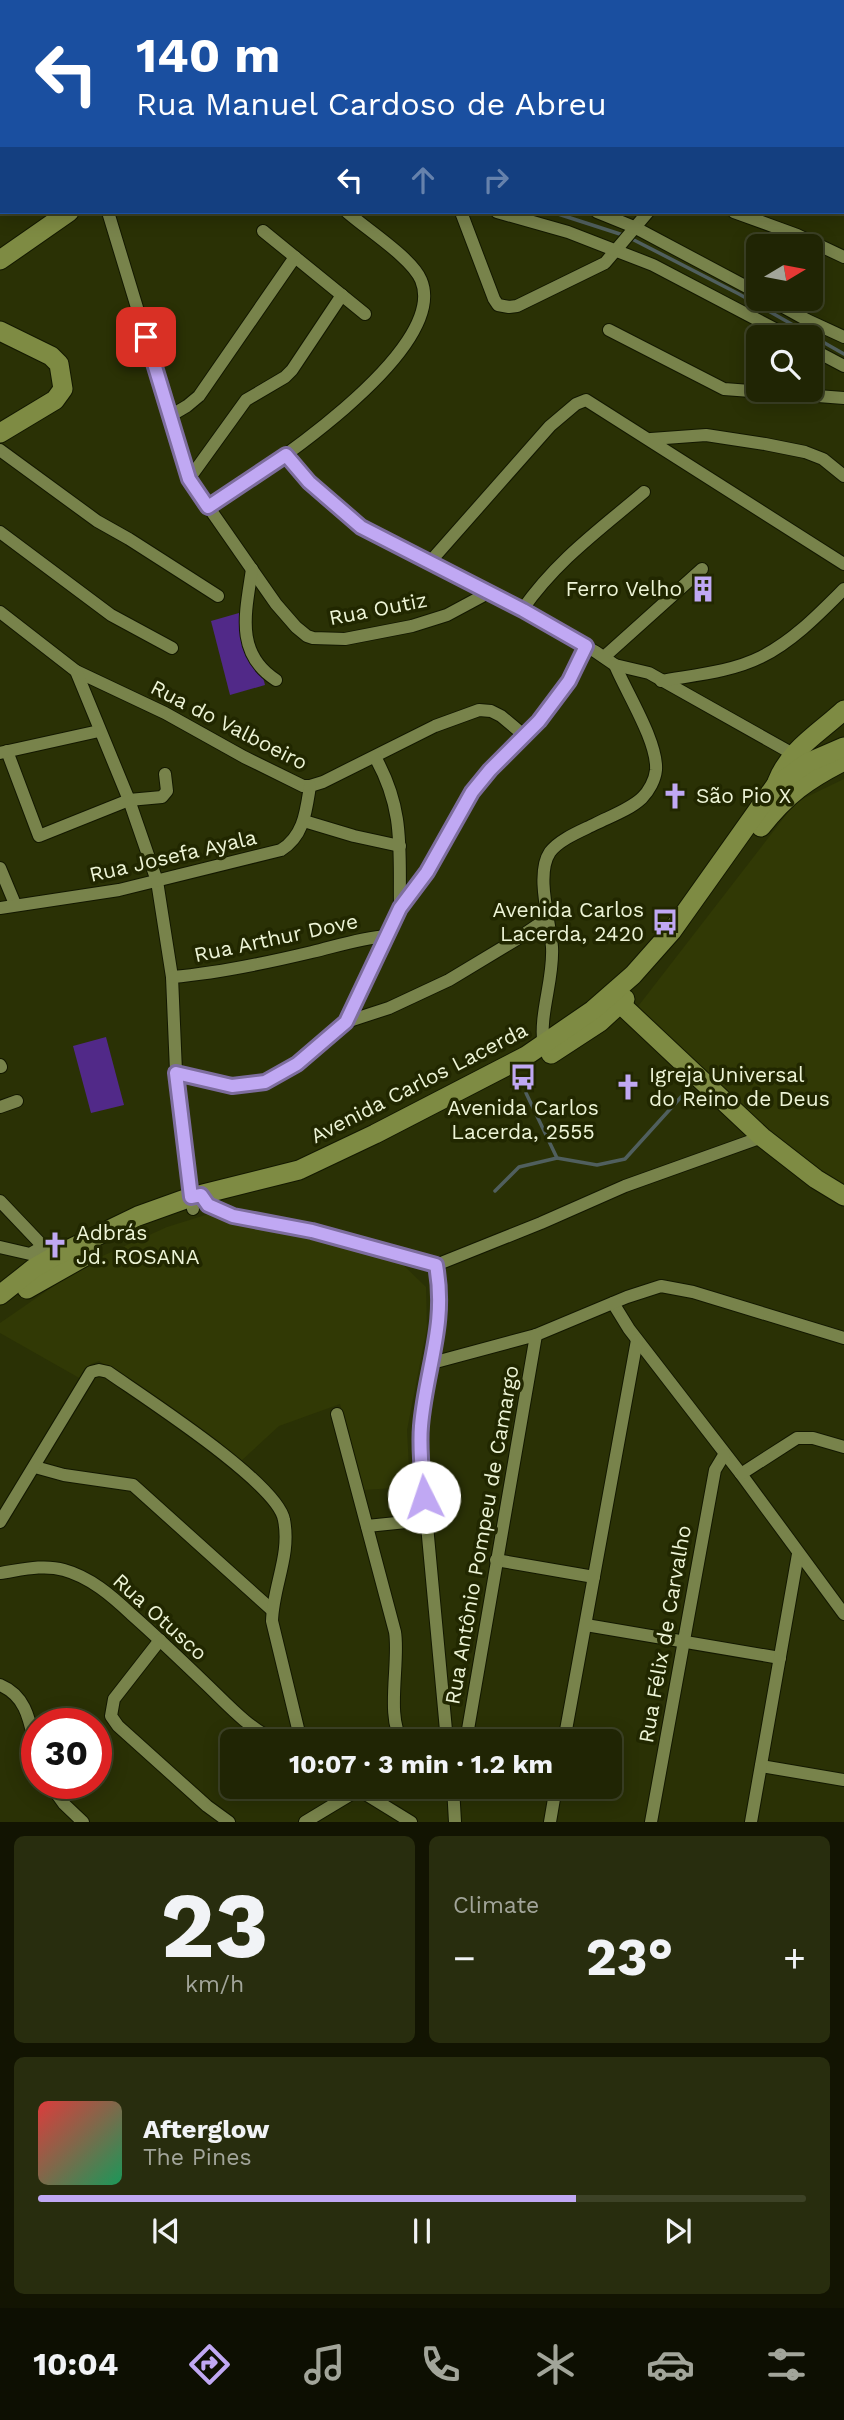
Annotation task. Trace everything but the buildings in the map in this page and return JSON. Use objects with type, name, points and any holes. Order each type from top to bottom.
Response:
[{"type":"main road","points":[[0,260],[66,214]]},
{"type":"main road","points":[[0,331],[51,356],[59,364],[63,389],[55,400],[0,433]]},
{"type":"main road","points":[[803,769],[806,747],[844,710]]},
{"type":"main road","name":"Avenida Carlos Lacerda","points":[[615,1000],[672,931],[775,786],[844,747]]},
{"type":"main road","name":"Avenida Carlos Lacerda","points":[[0,1294],[34,1268],[138,1216],[299,1170],[526,1056],[545,1051],[615,1000],[683,933],[803,769],[844,761]]},
{"type":"main road","points":[[615,1000],[762,1137],[816,1180],[844,1196]]},
{"type":"main road","name":"Avenida Carlos Lacerda","points":[[0,1308],[54,1257]]},
{"type":"street","name":"Rua Outiz","points":[[109,214],[189,479],[296,627],[307,636],[320,640],[345,639],[412,626],[447,615],[488,593]]},
{"type":"street","points":[[208,507],[286,455],[382,374],[408,342],[424,310],[423,287],[415,271],[408,262],[349,214]]},
{"type":"street","points":[[462,214],[494,299],[501,306],[517,306],[605,263],[646,214]]},
{"type":"street","points":[[504,214],[619,249],[767,325]]},
{"type":"street","points":[[601,214],[746,287]]},
{"type":"street","points":[[742,214],[844,257]]},
{"type":"street","points":[[263,231],[365,314]]},
{"type":"street","points":[[170,416],[199,396],[295,257]]},
{"type":"street","points":[[189,479],[246,400],[292,370],[342,295]]},
{"type":"street","points":[[793,312],[844,337]]},
{"type":"street","points":[[609,330],[724,389],[844,398]]},
{"type":"street","points":[[823,355],[844,366]]},
{"type":"street","points":[[431,564],[550,426],[576,404],[588,400],[844,564]]},
{"type":"street","points":[[651,439],[706,435],[765,444],[805,452],[823,459],[844,476]]},
{"type":"street","points":[[0,450],[97,521],[129,538],[218,596]]},
{"type":"street","points":[[286,455],[309,482],[361,527],[523,610],[609,661],[649,673],[803,769]]},
{"type":"street","points":[[523,610],[542,581],[559,563],[644,492]]},
{"type":"street","points":[[0,531],[111,615],[172,648]]},
{"type":"street","points":[[252,569],[244,629],[253,657],[263,671],[276,680]]},
{"type":"street","points":[[609,661],[702,569]]},
{"type":"street","points":[[661,681],[725,669],[761,657],[806,626],[844,589]]},
{"type":"street","name":"Rua do Valboeiro","points":[[0,612],[76,671],[165,713],[303,786],[310,786],[375,757],[435,726],[480,710],[491,710],[525,736]]},
{"type":"street","points":[[346,1022],[400,908],[427,872],[472,792],[539,721],[569,681],[586,646]]},
{"type":"street","points":[[545,1051],[552,953],[544,868],[551,851],[563,841],[634,803],[650,788],[656,768],[653,748],[609,661]]},
{"type":"street","points":[[76,671],[129,800],[157,881],[172,977],[176,1073],[198,1201],[233,1216],[312,1231],[436,1265],[637,1182],[762,1137]]},
{"type":"street","points":[[99,731],[3,752],[39,836],[129,800],[166,795],[165,774]]},
{"type":"street","points":[[375,757],[394,798],[400,826],[400,908]]},
{"type":"street","name":"Rua Josefa Ayala","points":[[0,908],[119,890],[281,850],[295,838],[304,821],[310,786]]},
{"type":"street","points":[[304,821],[400,846]]},
{"type":"street","points":[[0,868],[15,904]]},
{"type":"street","points":[[176,1073],[232,1086],[265,1082],[297,1064],[346,1022],[389,1008],[449,980],[548,918]]},
{"type":"street","name":"Rua Arthur Dove","points":[[172,977],[203,974],[364,938],[387,936]]},
{"type":"street","points":[[0,1107],[18,1101]]},
{"type":"street","points":[[0,1200],[54,1257]]},
{"type":"street","points":[[0,1247],[54,1257]]},
{"type":"street","points":[[436,1265],[440,1283],[440,1320],[421,1428],[426,1520],[446,1729]]},
{"type":"street","points":[[432,1363],[536,1335],[649,1289],[672,1287],[844,1338]]},
{"type":"street","points":[[612,1303],[844,1614]]},
{"type":"street","name":"Rua Antônio Pompeu de Camargo","points":[[468,1729],[536,1335]]},
{"type":"street","points":[[566,1729],[637,1340]]},
{"type":"street","points":[[0,1522],[91,1372],[108,1372],[213,1444],[278,1505],[285,1522],[282,1571],[272,1610],[273,1632],[298,1729]]},
{"type":"street","points":[[337,1414],[397,1642],[397,1729]]},
{"type":"street","points":[[741,1474],[797,1438],[813,1438],[844,1447]]},
{"type":"street","name":"Rua Félix de Carvalho","points":[[651,1822],[715,1470],[724,1455]]},
{"type":"street","points":[[35,1468],[133,1485],[272,1610]]},
{"type":"street","points":[[367,1526],[426,1520]]},
{"type":"street","points":[[751,1822],[798,1554]]},
{"type":"street","points":[[496,1560],[594,1577]]},
{"type":"street","name":"Rua Otusco","points":[[0,1573],[25,1568],[65,1570],[92,1583],[115,1599],[238,1715],[258,1729]]},
{"type":"street","points":[[586,1625],[780,1658]]},
{"type":"street","points":[[160,1640],[114,1699],[111,1716],[118,1726],[206,1806],[229,1822]]},
{"type":"street","points":[[0,1685],[16,1695],[24,1708]]},
{"type":"street","points":[[761,1766],[844,1780]]},
{"type":"street","points":[[60,1799],[83,1822]]},
{"type":"street","points":[[305,1822],[340,1799]]},
{"type":"street","points":[[374,1799],[411,1822]]},
{"type":"street","points":[[455,1799],[456,1805]]},
{"type":"street","points":[[455,1822],[457,1799]]},
{"type":"street","points":[[550,1822],[554,1799]]},
{"type":"shaded area","points":[[246,611],[265,685],[230,695],[211,621]]},
{"type":"shaded area","points":[[844,779],[844,1188],[811,1173],[636,1009],[796,802]]},
{"type":"shaded area","points":[[106,1037],[124,1105],[91,1113],[73,1046]]},
{"type":"shaded area","points":[[215,1212],[395,1257],[426,1287],[427,1328],[407,1430],[410,1487],[363,1490],[340,1404],[279,1426],[240,1462],[99,1361],[91,1364],[81,1379],[0,1333],[0,1323],[87,1263],[167,1227]]},
{"type":"waterway","points":[[558,214],[623,235]]},
{"type":"waterway","points":[[630,238],[739,294],[844,354]]},
{"type":"waterway","points":[[526,1093],[557,1158],[597,1165],[625,1159],[691,1086]]},
{"type":"waterway","points":[[495,1191],[519,1167],[557,1158]]},
{"type":"place","name":"Ferro Velho","points":[[703,589]]},
{"type":"place","name":"São Pio X","points":[[675,796]]},
{"type":"place","name":"Avenida Carlos Lacerda, 2420","points":[[665,922]]},
{"type":"place","name":"Avenida Carlos Lacerda, 2555","points":[[523,1077]]},
{"type":"place","name":"Igreja Universal do Reino de Deus","points":[[628,1087]]},
{"type":"place","name":"Adbrás Jd. ROSANA","points":[[55,1245]]},
{"type":"route","points":[[146,337],[189,479],[208,507],[286,455],[309,482],[361,527],[523,610],[586,646],[569,681],[539,721],[472,792],[427,872],[400,908],[346,1022],[297,1064],[265,1082],[232,1086],[176,1073],[191,1197],[201,1195],[215,1210],[233,1216],[312,1231],[436,1265],[440,1283],[440,1320],[421,1428],[424,1497]]}]
